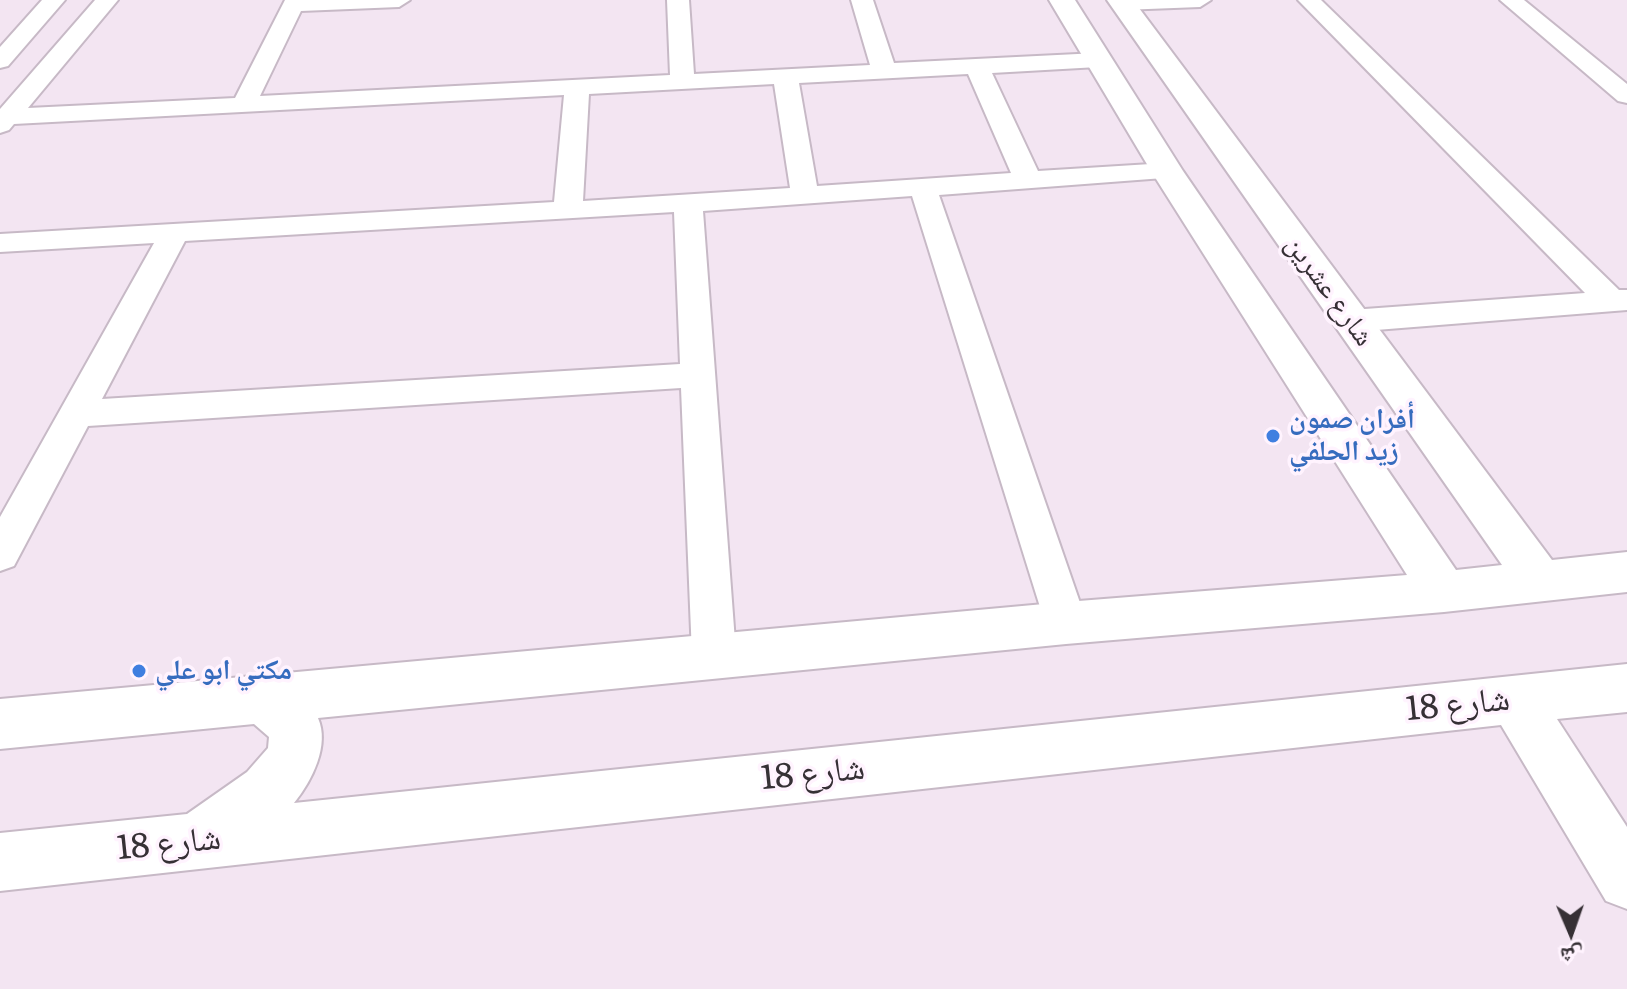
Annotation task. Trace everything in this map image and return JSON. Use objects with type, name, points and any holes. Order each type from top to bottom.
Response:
[{"type":"street","points":[[0,61],[54,0]]},
{"type":"street","points":[[3,121],[107,0]]},
{"type":"street","points":[[244,104],[295,2],[399,0]]},
{"type":"street","points":[[678,0],[682,80]]},
{"type":"street","points":[[862,0],[884,70]]},
{"type":"street","points":[[1062,0],[1167,171],[1444,592]]},
{"type":"street","points":[[1121,2],[1200,0]]},
{"type":"street","points":[[1309,0],[1619,301]]},
{"type":"street","points":[[1511,0],[1627,96]]},
{"type":"street","name":"شارع عشرين","points":[[1121,2],[1540,581]]},
{"type":"street","points":[[3,121],[244,104],[1098,60]]},
{"type":"street","points":[[977,66],[1028,180]]},
{"type":"street","points":[[785,75],[805,195]]},
{"type":"street","points":[[568,208],[577,86]]},
{"type":"street","points":[[0,243],[688,203],[1167,171]]},
{"type":"street","points":[[923,188],[1066,623]]},
{"type":"street","points":[[688,203],[714,655]]},
{"type":"street","points":[[0,554],[174,234]]},
{"type":"street","points":[[1351,321],[1619,301]]},
{"type":"street","points":[[76,414],[698,375]]},
{"type":"street","points":[[0,724],[714,655],[1444,592],[1627,572]]},
{"type":"street","name":"شارع 18","points":[[0,862],[1514,699],[1623,696]]},
{"type":"street","points":[[192,841],[241,813],[291,762],[297,749],[295,725],[262,699]]},
{"type":"street","points":[[1514,699],[1627,880]]},
{"type":"place","name":"أفران صمون زيد الحلفي","points":[[1273,436]]},
{"type":"place","name":"مكتي ابو علي","points":[[139,671]]}]
